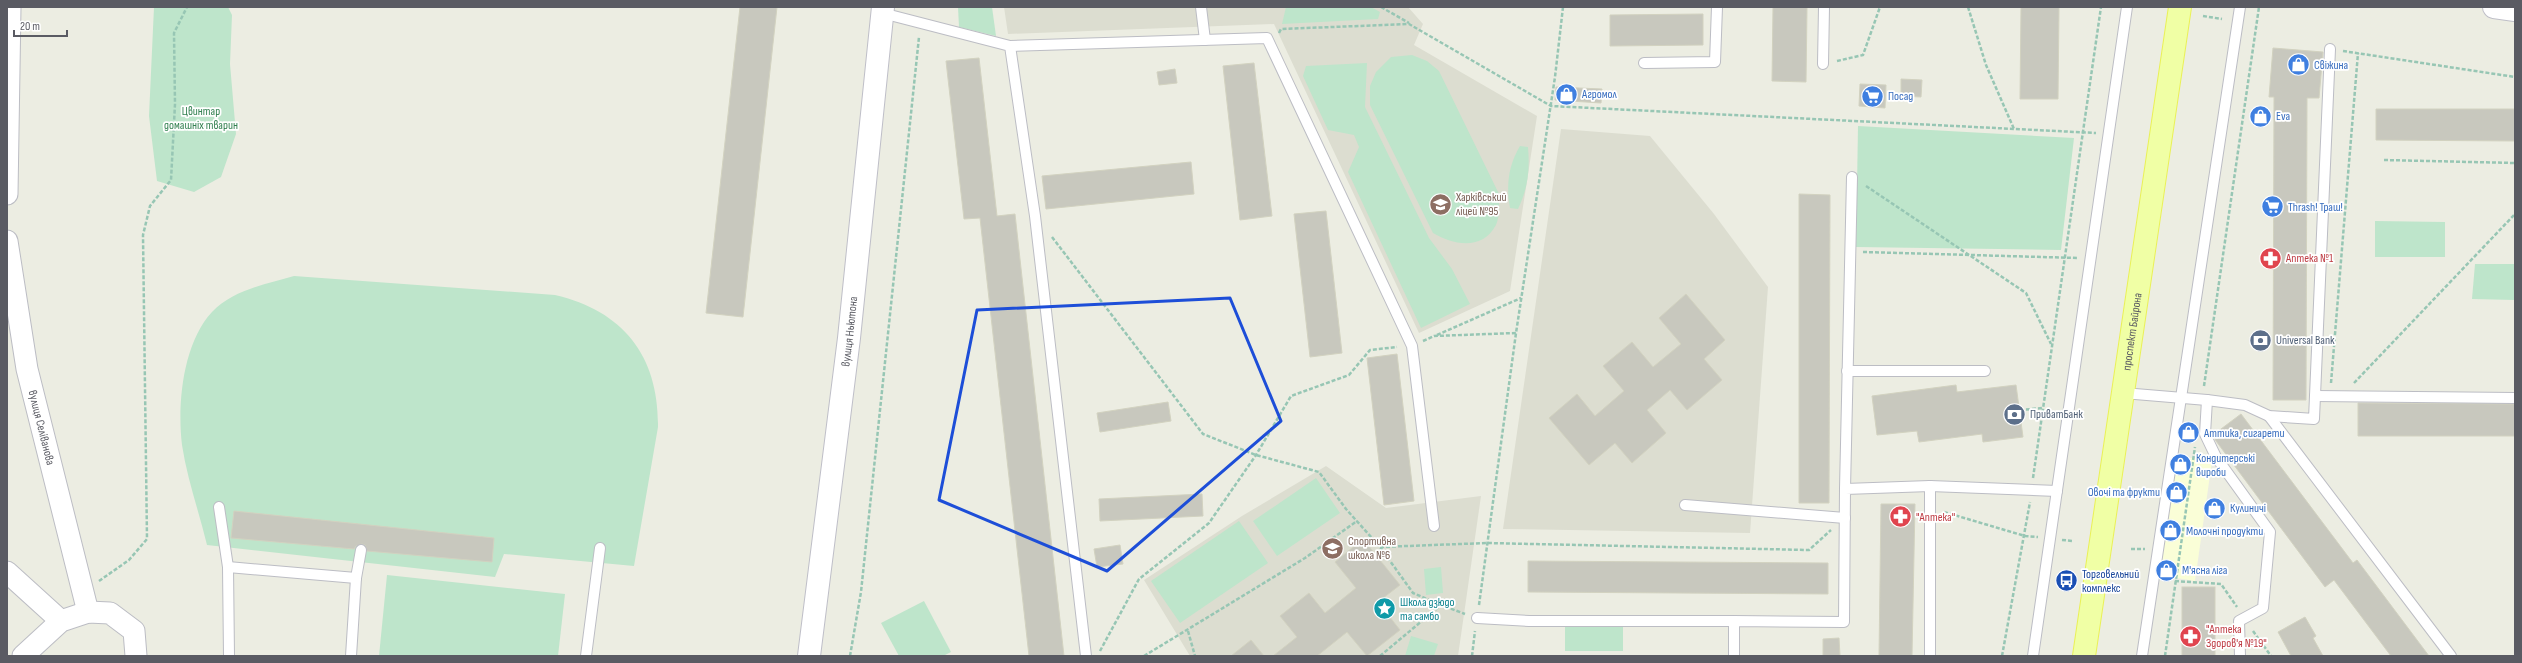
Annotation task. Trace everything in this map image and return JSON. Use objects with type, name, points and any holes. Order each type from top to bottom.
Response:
[{"type":"main road","name":"проспект Байрона","points":[[2084,656],[2180,7]]},
{"type":"street","points":[[7,194],[10,7]]},
{"type":"street","points":[[2494,7],[2515,10]]},
{"type":"street","name":"вулиця Ньютона","points":[[809,656],[849,338],[883,10]]},
{"type":"street","name":"вулиця Селіванова","points":[[7,241],[27,369],[88,612]]},
{"type":"street","points":[[7,572],[61,621]]},
{"type":"street","points":[[23,656],[61,621],[88,612],[110,613],[134,631],[136,656]]},
{"type":"lane","points":[[1201,7],[1205,40]]},
{"type":"lane","points":[[1644,63],[1715,62],[1717,7]]},
{"type":"lane","points":[[1823,64],[1824,7]]},
{"type":"lane","points":[[2033,656],[2127,7]]},
{"type":"lane","points":[[2142,656],[2240,7]]},
{"type":"lane","points":[[883,10],[920,23],[1010,46],[1267,38],[1412,346],[1434,526]]},
{"type":"lane","points":[[1010,46],[1035,216],[1086,656]]},
{"type":"lane","points":[[2123,393],[2182,397],[2244,405],[2269,416],[2314,419],[2330,49]]},
{"type":"lane","points":[[1477,618],[1529,621],[1844,622],[1847,371],[1852,177]]},
{"type":"lane","points":[[1847,371],[1985,370]]},
{"type":"lane","points":[[2315,396],[2515,398]]},
{"type":"lane","points":[[2204,400],[2205,434],[2216,457],[2270,532],[2263,608],[2239,621],[2240,656]]},
{"type":"lane","points":[[2269,416],[2451,656]]},
{"type":"lane","points":[[1845,489],[1930,486],[2057,491]]},
{"type":"lane","points":[[1930,486],[1930,656]]},
{"type":"lane","points":[[1685,505],[1845,518]]},
{"type":"lane","points":[[219,507],[228,567],[228,656]]},
{"type":"lane","points":[[586,656],[600,548]]},
{"type":"lane","points":[[351,656],[356,578],[361,550]]},
{"type":"lane","points":[[228,567],[356,578]]},
{"type":"lane","points":[[1734,621],[1734,656]]},
{"type":"path","points":[[98,582],[129,560],[147,538],[143,235],[150,206],[171,180],[175,104],[174,33],[187,7]]},
{"type":"path","points":[[1381,7],[1550,106],[2109,133]]},
{"type":"path","points":[[1472,656],[1563,7]]},
{"type":"path","points":[[1823,64],[1863,55],[1880,7]]},
{"type":"path","points":[[1968,7],[1986,65],[2014,128]]},
{"type":"path","points":[[2002,656],[2025,536],[2063,257],[2101,7]]},
{"type":"path","points":[[2204,400],[2259,7]]},
{"type":"path","points":[[2203,16],[2222,19]]},
{"type":"path","points":[[850,656],[861,592],[920,23]]},
{"type":"path","points":[[1267,38],[1276,38],[1281,29],[1409,24]]},
{"type":"path","points":[[2330,49],[2515,77]]},
{"type":"path","points":[[2338,383],[2331,383],[2358,53]]},
{"type":"path","points":[[2384,160],[2515,163]]},
{"type":"path","points":[[1852,177],[2026,293],[2051,344]]},
{"type":"path","points":[[2352,397],[2353,384],[2515,214]]},
{"type":"path","points":[[1035,216],[1203,434],[1256,455],[1319,472],[1357,521],[1380,547],[1413,593],[1477,618]]},
{"type":"path","points":[[1850,252],[2091,258]]},
{"type":"path","points":[[1434,336],[1521,298]]},
{"type":"path","points":[[1097,656],[1139,579],[1209,523],[1256,455],[1291,396],[1349,374]]},
{"type":"path","points":[[2020,410],[2043,408]]},
{"type":"path","points":[[2165,656],[2196,439]]},
{"type":"path","points":[[1930,508],[2025,536],[2050,538]]},
{"type":"path","points":[[1380,547],[1487,543],[1809,550],[1845,518]]},
{"type":"path","points":[[1144,656],[1188,631],[1305,558],[1357,521]]},
{"type":"path","points":[[2175,582],[2221,584],[2271,656]]},
{"type":"path","points":[[1380,656],[1441,604]]},
{"type":"path","points":[[1188,631],[1195,656]]},
{"type":"highlighted area","points":[[1230,298],[1281,421],[1107,571],[939,500],[977,310]]},
{"type":"shaded area","name":"Харківський ліцей №95","points":[[1004,7],[1408,7],[1423,24],[1414,45],[1537,116],[1510,291],[1419,333],[1274,24],[1008,34]]},
{"type":"shaded area","points":[[1561,129],[1650,136],[1714,214],[1768,287],[1750,533],[1503,529]]},
{"type":"shaded area","points":[[2177,456],[2212,461],[2195,581],[2158,575]]},
{"type":"shaded area","name":"Спортивна школа №6","points":[[1326,466],[1386,508],[1481,496],[1458,656],[1190,656],[1144,580],[1242,516]]},
{"type":"green space","name":"Цвинтар домашніх тварин","points":[[154,7],[228,7],[232,15],[230,64],[236,134],[221,177],[194,192],[157,181],[149,116]]},
{"type":"green space","points":[[958,7],[992,7],[996,36],[959,27]]},
{"type":"green space","points":[[1286,7],[1371,7],[1380,12],[1378,19],[1282,24]]},
{"type":"green space","points":[[1412,55],[1427,61],[1439,71],[1499,194],[1499,214],[1496,225],[1483,239],[1475,242],[1458,243],[1433,233],[1370,105],[1370,86],[1376,72],[1391,57]]},
{"type":"green space","points":[[1367,63],[1365,107],[1429,238],[1452,269],[1470,304],[1421,328],[1348,172],[1359,147],[1354,135],[1328,130],[1303,76],[1306,66]]},
{"type":"green space","points":[[1858,126],[2074,138],[2061,250],[1856,247]]},
{"type":"green space","points":[[1520,146],[1528,147],[1529,163],[1528,179],[1518,209],[1510,208],[1508,184],[1513,161]]},
{"type":"green space","points":[[2375,221],[2445,222],[2445,257],[2375,257]]},
{"type":"green space","points":[[2475,264],[2515,264],[2515,300],[2472,299]]},
{"type":"green space","points":[[294,276],[555,295],[579,302],[618,325],[633,341],[644,359],[652,379],[657,402],[658,427],[634,566],[504,554],[495,577],[207,545],[190,482],[182,445],[180,411],[184,375],[188,357],[194,340],[202,325],[220,304],[250,289]]},
{"type":"green space","points":[[1316,478],[1340,513],[1277,556],[1253,521]]},
{"type":"green space","points":[[1239,521],[1268,563],[1180,623],[1151,581]]},
{"type":"green space","points":[[1441,567],[1443,593],[1426,595],[1424,569]]},
{"type":"green space","points":[[387,575],[565,594],[558,656],[379,656]]},
{"type":"green space","points":[[924,601],[951,652],[943,656],[899,656],[881,623]]},
{"type":"green space","points":[[1565,626],[1623,626],[1623,651],[1565,651]]},
{"type":"green space","points":[[1411,636],[1438,644],[1434,656],[1405,656]]},
{"type":"building","points":[[740,7],[777,7],[743,317],[706,313]]},
{"type":"building","points":[[1773,7],[1807,7],[1806,82],[1772,81]]},
{"type":"building","points":[[2021,7],[2059,7],[2058,99],[2020,99]]},
{"type":"building","points":[[1703,14],[1703,45],[1610,46],[1610,15]]},
{"type":"building","points":[[2273,48],[2323,52],[2319,98],[2307,98],[2306,400],[2273,400],[2274,97],[2269,97]]},
{"type":"building","points":[[979,58],[997,216],[1015,214],[1064,656],[1029,656],[980,218],[964,219],[946,61]]},
{"type":"building","points":[[1254,63],[1272,216],[1240,220],[1223,66]]},
{"type":"building","points":[[1175,69],[1177,83],[1159,85],[1157,72]]},
{"type":"building","points":[[1901,79],[1922,80],[1921,97],[1901,96]]},
{"type":"building","name":"Посад","points":[[1860,84],[1886,85],[1885,108],[1859,106]]},
{"type":"building","points":[[1556,87],[1602,89],[1601,103],[1555,100]]},
{"type":"building","points":[[2376,109],[2515,109],[2515,141],[2376,140]]},
{"type":"building","points":[[1191,162],[1194,194],[1046,209],[1042,176]]},
{"type":"building","points":[[1799,194],[1830,195],[1829,503],[1799,503]]},
{"type":"building","points":[[1326,211],[1342,353],[1310,357],[1294,214]]},
{"type":"building","points":[[1686,294],[1725,340],[1704,359],[1722,380],[1687,410],[1670,390],[1647,410],[1666,433],[1632,463],[1615,443],[1589,465],[1549,418],[1577,394],[1595,416],[1624,391],[1603,366],[1632,342],[1653,367],[1681,344],[1659,318]]},
{"type":"building","points":[[1397,354],[1414,501],[1384,505],[1367,358]]},
{"type":"building","points":[[1956,385],[1957,392],[2016,385],[2023,437],[1983,442],[1982,434],[1919,442],[1917,431],[1877,435],[1872,396]]},
{"type":"building","points":[[1168,402],[1171,421],[1100,432],[1097,413]]},
{"type":"building","points":[[2358,403],[2515,404],[2515,436],[2358,436]]},
{"type":"building","points":[[2241,414],[2353,563],[2357,560],[2429,656],[2391,656],[2334,580],[2325,587],[2213,435]]},
{"type":"building","points":[[1202,494],[1203,516],[1100,521],[1099,499]]},
{"type":"building","points":[[1881,504],[1915,504],[1912,656],[1879,656]]},
{"type":"building","points":[[234,511],[494,538],[492,562],[367,551],[365,545],[362,544],[356,546],[354,549],[231,538]]},
{"type":"building","points":[[1363,539],[1400,585],[1378,602],[1400,630],[1367,656],[1347,632],[1317,656],[1273,656],[1297,637],[1280,616],[1309,593],[1325,613],[1356,588],[1335,562]]},
{"type":"building","points":[[1120,545],[1123,564],[1097,567],[1094,549]]},
{"type":"building","points":[[1528,561],[1828,563],[1828,594],[1528,592]]},
{"type":"building","points":[[2182,587],[2215,587],[2215,656],[2182,656]]},
{"type":"building","points":[[2305,617],[2316,636],[2313,638],[2323,656],[2291,656],[2278,632]]},
{"type":"building","points":[[1839,638],[1840,656],[1823,656],[1823,639]]},
{"type":"building","points":[[1251,640],[1264,656],[1231,656]]},
{"type":"place","name":"Свіжина","points":[[2299,65]]},
{"type":"place","name":"Агромол","points":[[1566,94]]},
{"type":"place","name":"Посад","points":[[1873,96]]},
{"type":"place","name":"Eva","points":[[2260,116]]},
{"type":"place","name":"Харківський ліцей №95","points":[[1441,204]]},
{"type":"place","name":"Thrash! Траш!","points":[[2272,207]]},
{"type":"place","name":"Аптека №1","points":[[2271,258]]},
{"type":"place","name":"Universal Bank","points":[[2261,340]]},
{"type":"place","name":"ПриватБанк","points":[[2014,414]]},
{"type":"place","name":"Аттика, сигарети","points":[[2189,433]]},
{"type":"place","name":"Кондитерські вироби","points":[[2180,465]]},
{"type":"place","name":"Овочі та фрукти","points":[[2176,492]]},
{"type":"place","name":"Кулиничі","points":[[2214,508]]},
{"type":"place","name":"\"Аптека\"","points":[[1901,517]]},
{"type":"place","name":"Молочні продукти","points":[[2170,531]]},
{"type":"place","name":"Спортивна школа №6","points":[[1333,548]]},
{"type":"place","name":"М'ясна ліга","points":[[2166,570]]},
{"type":"place","name":"Торговельний комплекс","points":[[2067,581]]},
{"type":"place","name":"Школа дзюдо та самбо","points":[[1384,609]]},
{"type":"place","name":"\"Аптека Здоров'я №19\"","points":[[2191,636]]}]
